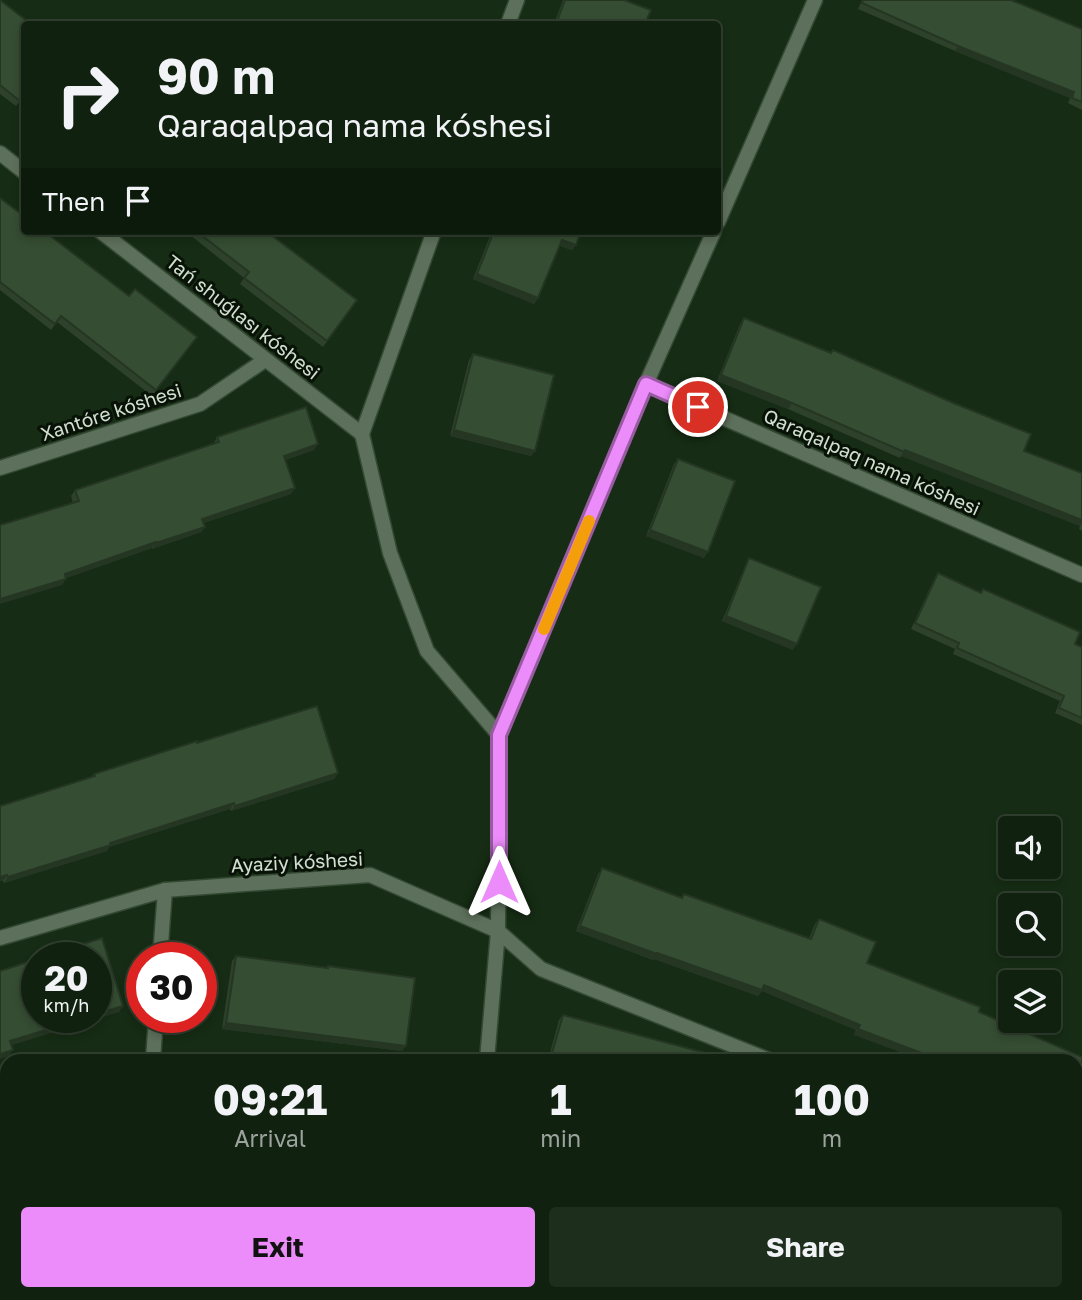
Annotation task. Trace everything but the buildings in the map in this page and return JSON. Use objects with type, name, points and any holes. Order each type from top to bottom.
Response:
[{"type":"street","points":[[509,21],[517,0]]},
{"type":"street","points":[[721,215],[815,0]]},
{"type":"street","points":[[0,153],[21,170]]},
{"type":"street","name":"Tań shuǵlası kóshesi","points":[[105,235],[362,434]]},
{"type":"street","points":[[433,235],[362,434],[390,553],[427,651],[499,735]]},
{"type":"street","points":[[488,1054],[498,931],[499,735],[646,384],[712,235]]},
{"type":"street","name":"Xantóre kóshesi","points":[[0,468],[200,404],[265,360]]},
{"type":"street","name":"Qaraqalpaq nama kóshesi","points":[[646,384],[1082,575]]},
{"type":"street","name":"Ayaziy kóshesi","points":[[0,937],[165,890],[370,875],[498,931],[541,969],[754,1054]]},
{"type":"street","points":[[161,942],[165,890]]},
{"type":"street","points":[[153,1054],[155,1033]]},
{"type":"slow traffic","points":[[544,629],[589,521]]},
{"type":"route","points":[[499,882],[499,735],[646,384],[698,407]]}]
